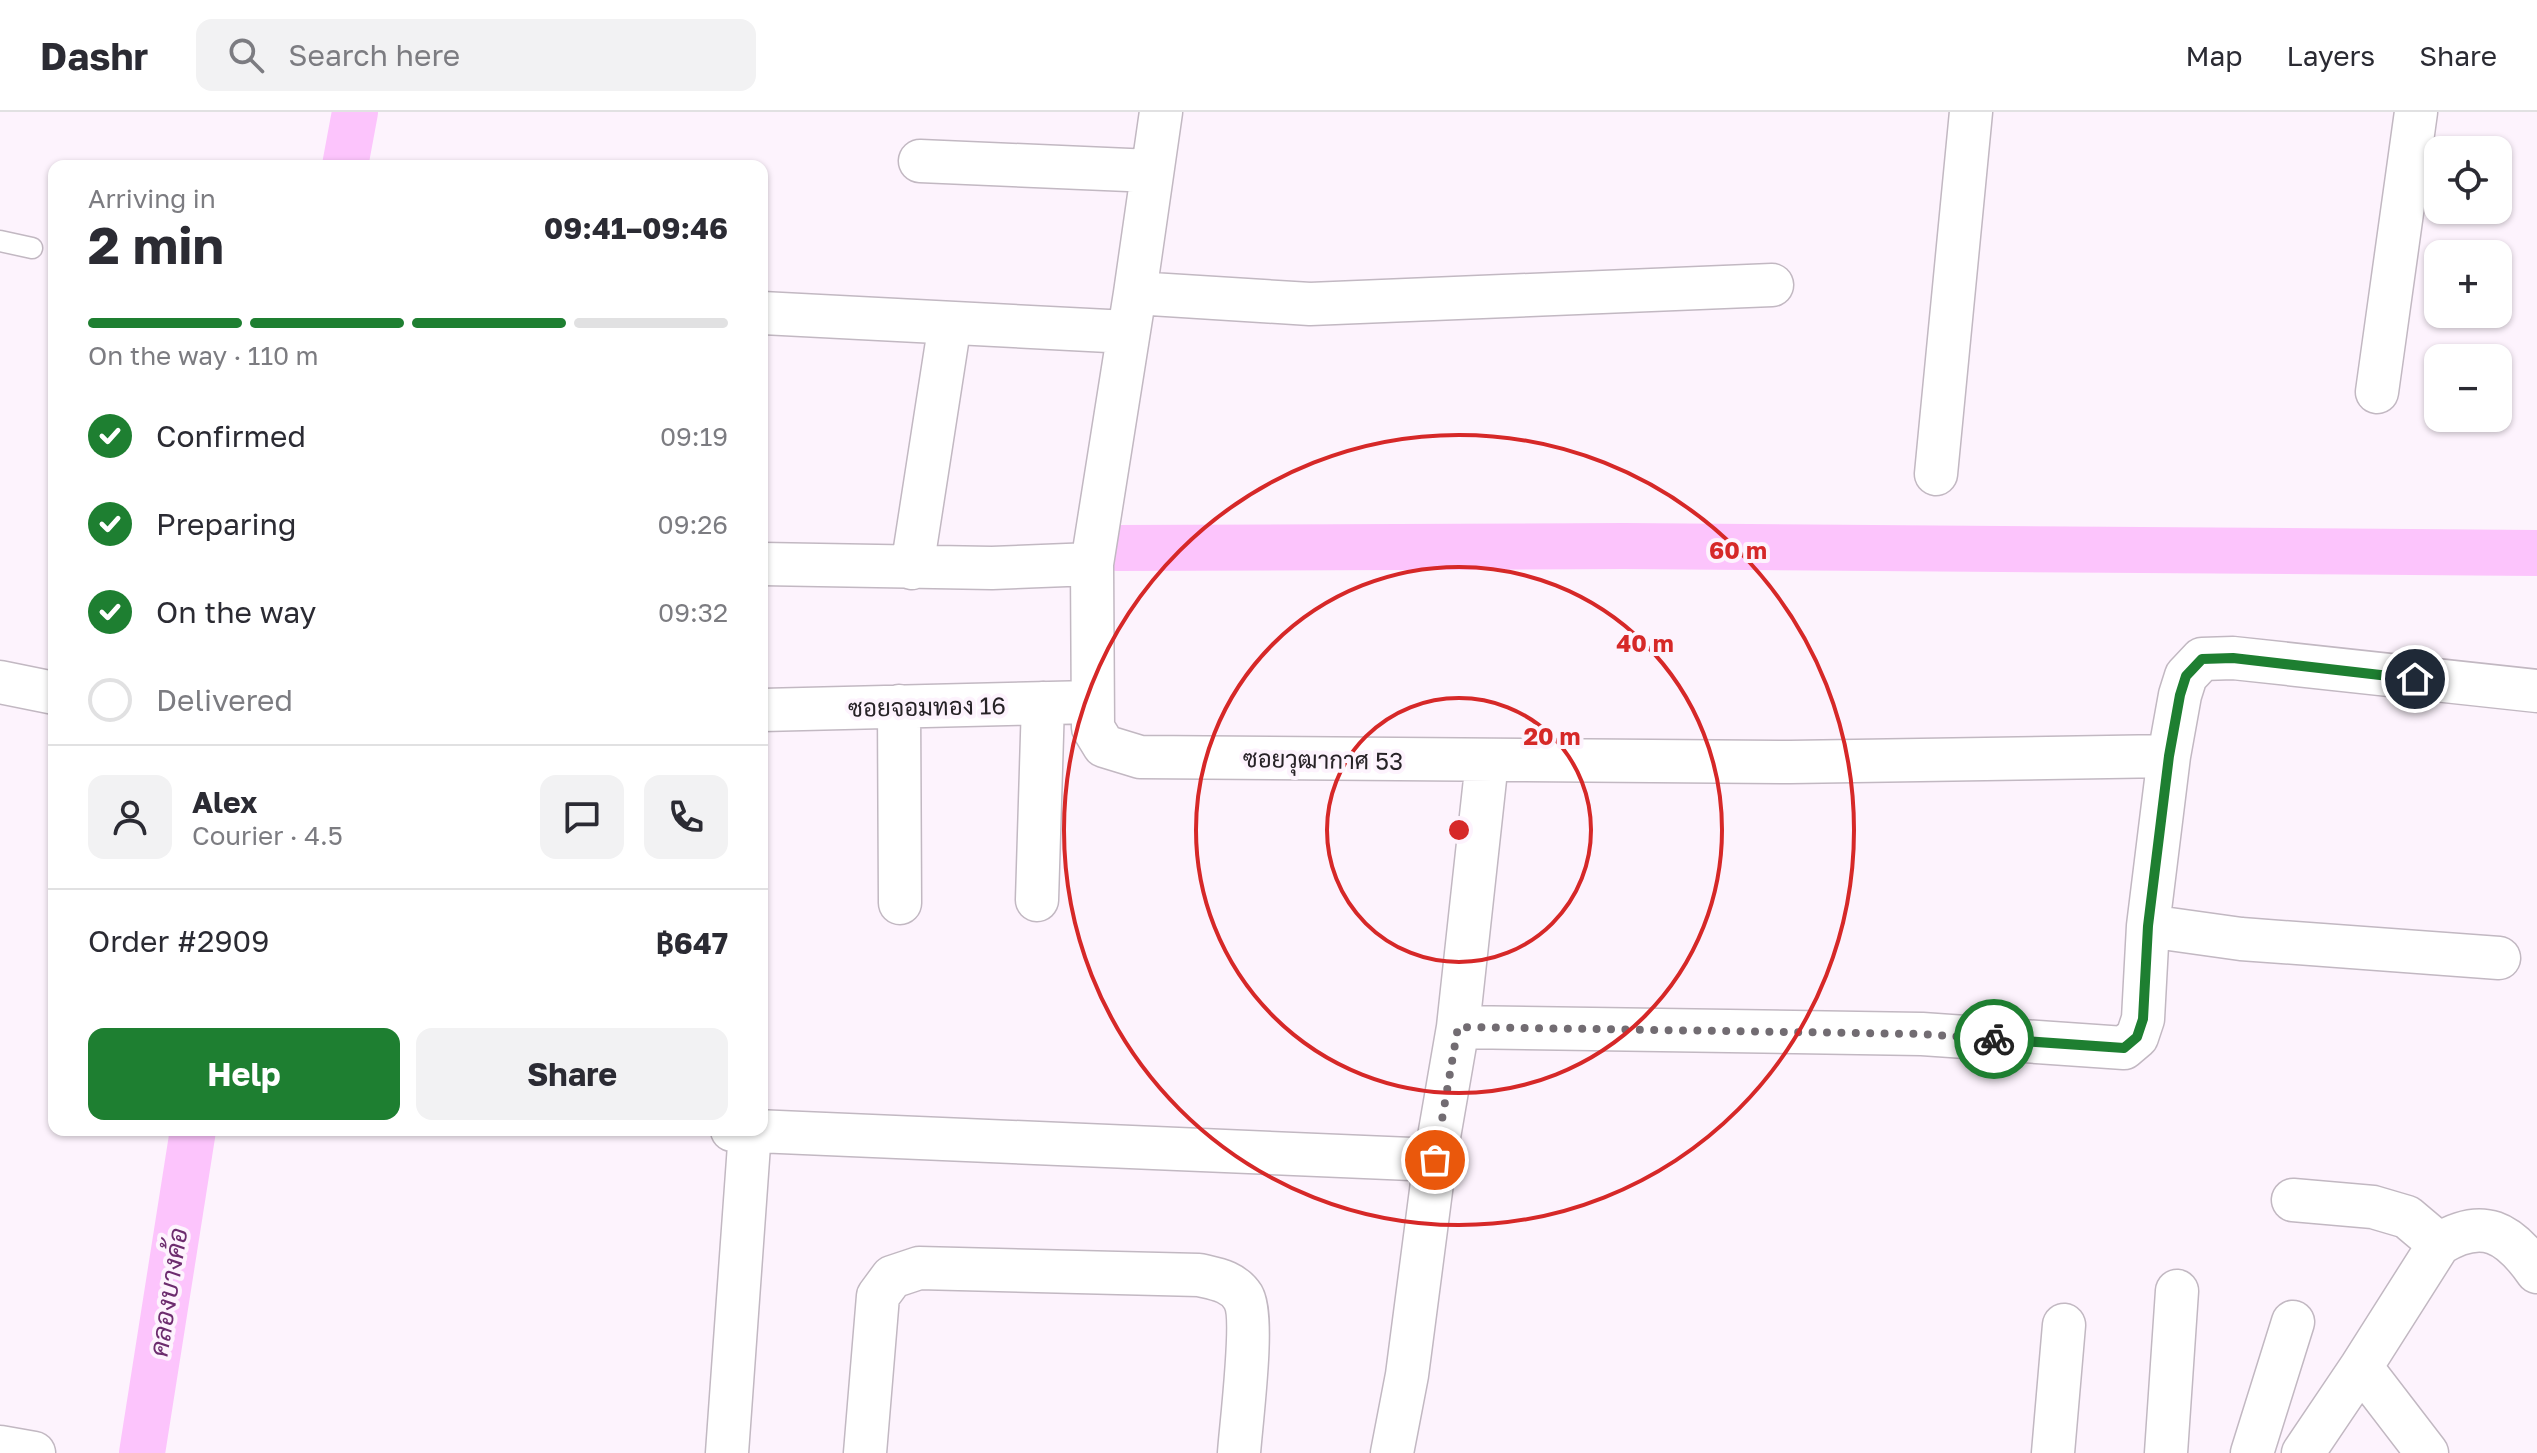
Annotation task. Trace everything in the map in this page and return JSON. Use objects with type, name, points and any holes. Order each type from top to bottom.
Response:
[{"type":"street","name":"ซอยวุฒากาศ 53","points":[[1161,112],[1092,564],[1093,728],[1104,746],[1140,757],[1487,761]]},
{"type":"street","points":[[1936,474],[1971,112]]},
{"type":"street","points":[[2377,392],[2416,112]]},
{"type":"street","points":[[920,161],[1152,171]]},
{"type":"street","points":[[768,313],[950,323],[1132,312],[1772,285]]},
{"type":"street","points":[[912,568],[950,323]]},
{"type":"street","points":[[768,564],[992,568],[1092,564]]},
{"type":"street","points":[[1458,1027],[1922,1034],[2124,1048],[2137,1037],[2143,1019],[2148,926],[2169,756],[2180,695],[2186,676],[2202,659],[2233,658],[2537,691]]},
{"type":"street","points":[[0,682],[48,692]]},
{"type":"street","name":"ซอยจอมทอง 16","points":[[768,710],[1092,702]]},
{"type":"street","points":[[1037,900],[1043,703]]},
{"type":"street","points":[[899,706],[900,903]]},
{"type":"street","points":[[1392,1453],[1407,1375],[1435,1160],[1458,1027],[1487,761],[1790,762],[2169,756]]},
{"type":"street","points":[[2148,926],[2241,939],[2499,958]]},
{"type":"street","points":[[768,1132],[1435,1160]]},
{"type":"street","points":[[727,1453],[741,1136]]},
{"type":"street","points":[[2293,1200],[2373,1207],[2396,1213],[2407,1217],[2439,1244]]},
{"type":"street","points":[[2303,1453],[2439,1244],[2459,1232],[2489,1229],[2522,1250],[2537,1272]]},
{"type":"street","points":[[865,1453],[878,1296],[892,1277],[919,1268],[1199,1275],[1229,1283],[1244,1298],[1248,1322],[1239,1453]]},
{"type":"street","points":[[2166,1453],[2177,1291]]},
{"type":"street","points":[[2252,1453],[2293,1322]]},
{"type":"street","points":[[2053,1453],[2064,1325]]},
{"type":"street","points":[[2361,1367],[2427,1453]]},
{"type":"street","points":[[0,1447],[34,1453]]},
{"type":"lane","points":[[0,241],[32,248]]},
{"type":"waterway","name":"คลองบางค้อ","points":[[346,160],[355,112]]},
{"type":"waterway","points":[[1117,548],[1624,546],[2537,553]]},
{"type":"waterway","name":"คลองบางค้อ","points":[[142,1453],[192,1136]]},
{"type":"way so far","points":[[1435,1160],[1458,1027],[1922,1034],[1994,1039]]},
{"type":"route","points":[[1994,1039],[2124,1048],[2137,1037],[2143,1019],[2148,926],[2169,756],[2186,676],[2202,659],[2233,658],[2415,679]]}]
